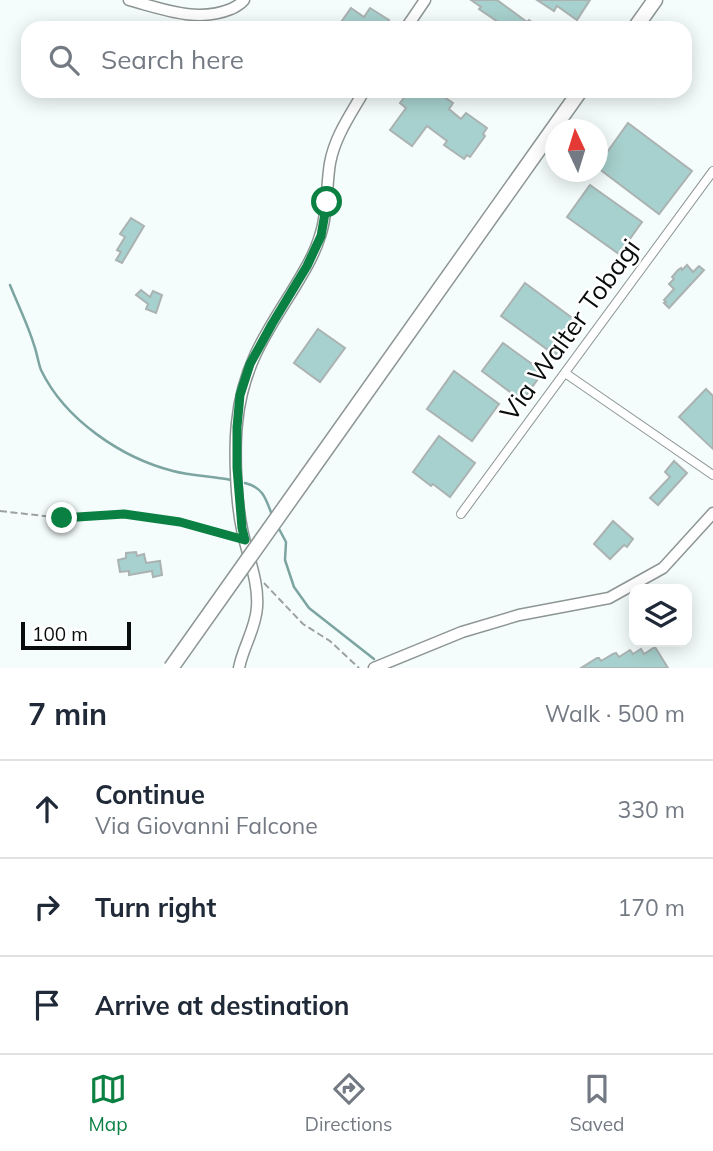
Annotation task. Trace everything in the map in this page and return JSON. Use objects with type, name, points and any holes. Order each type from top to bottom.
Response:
[{"type":"highway","points":[[629,21],[644,0]]},
{"type":"highway","points":[[640,21],[654,0]]},
{"type":"highway","points":[[182,668],[311,477],[575,98]]},
{"type":"highway","points":[[571,119],[585,98]]},
{"type":"highway","points":[[171,668],[545,154]]},
{"type":"street","points":[[129,0],[192,16],[218,14],[244,0]]},
{"type":"street","points":[[411,21],[425,0]]},
{"type":"street","points":[[239,668],[242,652],[254,624],[257,606],[254,576],[242,528],[237,468],[240,395],[250,364],[307,266],[321,236],[330,162],[339,133],[360,98]]},
{"type":"street","name":"Via Walter Tobagi","points":[[461,514],[713,171]]},
{"type":"street","points":[[565,373],[713,475]]},
{"type":"street","points":[[374,668],[462,632],[519,615],[609,598],[663,568],[713,513]]},
{"type":"path","points":[[0,511],[62,518],[124,514],[180,522],[245,540]]},
{"type":"path","points":[[254,576],[265,583],[303,624],[330,641],[359,668]]},
{"type":"building","points":[[471,0],[497,0],[526,21],[497,21],[479,9],[481,7]]},
{"type":"building","points":[[537,0],[590,0],[577,20],[557,6],[554,11]]},
{"type":"building","points":[[351,8],[364,17],[370,8],[389,20],[388,21],[342,21]]},
{"type":"building","points":[[404,98],[446,98],[453,103],[449,109],[461,119],[466,113],[487,128],[483,134],[485,136],[470,157],[467,155],[464,159],[444,145],[447,141],[427,126],[412,146],[390,130],[406,108],[400,103]]},
{"type":"building","points":[[628,123],[692,171],[659,214],[608,176],[608,151]]},
{"type":"building","points":[[590,185],[642,222],[619,254],[567,217]]},
{"type":"building","points":[[131,218],[144,226],[122,263],[116,260],[121,252],[117,250],[125,237],[120,234]]},
{"type":"building","points":[[687,265],[693,272],[699,266],[704,270],[669,308],[664,300],[674,289],[669,284],[678,270]]},
{"type":"building","points":[[525,283],[579,323],[555,355],[501,316]]},
{"type":"building","points":[[141,290],[150,297],[153,291],[162,295],[156,313],[146,309],[148,304],[136,295]]},
{"type":"building","points":[[318,329],[345,348],[320,382],[294,363]]},
{"type":"building","points":[[503,343],[543,372],[522,401],[482,371]]},
{"type":"building","points":[[454,371],[499,404],[472,441],[427,409]]},
{"type":"building","points":[[706,389],[713,396],[713,449],[679,417]]},
{"type":"building","points":[[439,436],[475,463],[450,497],[413,472]]},
{"type":"building","points":[[674,461],[687,473],[658,505],[650,498],[670,477],[665,472]]},
{"type":"building","points":[[613,521],[633,539],[610,559],[594,544]]},
{"type":"building","points":[[136,552],[137,556],[144,554],[146,563],[160,561],[162,575],[153,577],[152,571],[129,575],[129,571],[120,572],[118,560],[126,558],[126,553]]},
{"type":"building","points":[[655,647],[668,668],[581,668],[597,658],[601,661],[616,653],[619,657],[630,650],[633,654],[641,649],[644,654]]},
{"type":"waterway","points":[[10,285],[29,330],[41,370],[51,388],[80,421],[115,447],[154,465],[180,473],[231,480]]},
{"type":"waterway","points":[[245,483],[260,491],[272,515]]},
{"type":"waterway","points":[[278,527],[286,542],[285,560],[294,587],[309,608],[374,659]]},
{"type":"route","points":[[62,518],[124,514],[180,522],[245,540],[237,468],[240,395],[250,364],[307,266],[321,236],[327,202]]}]
